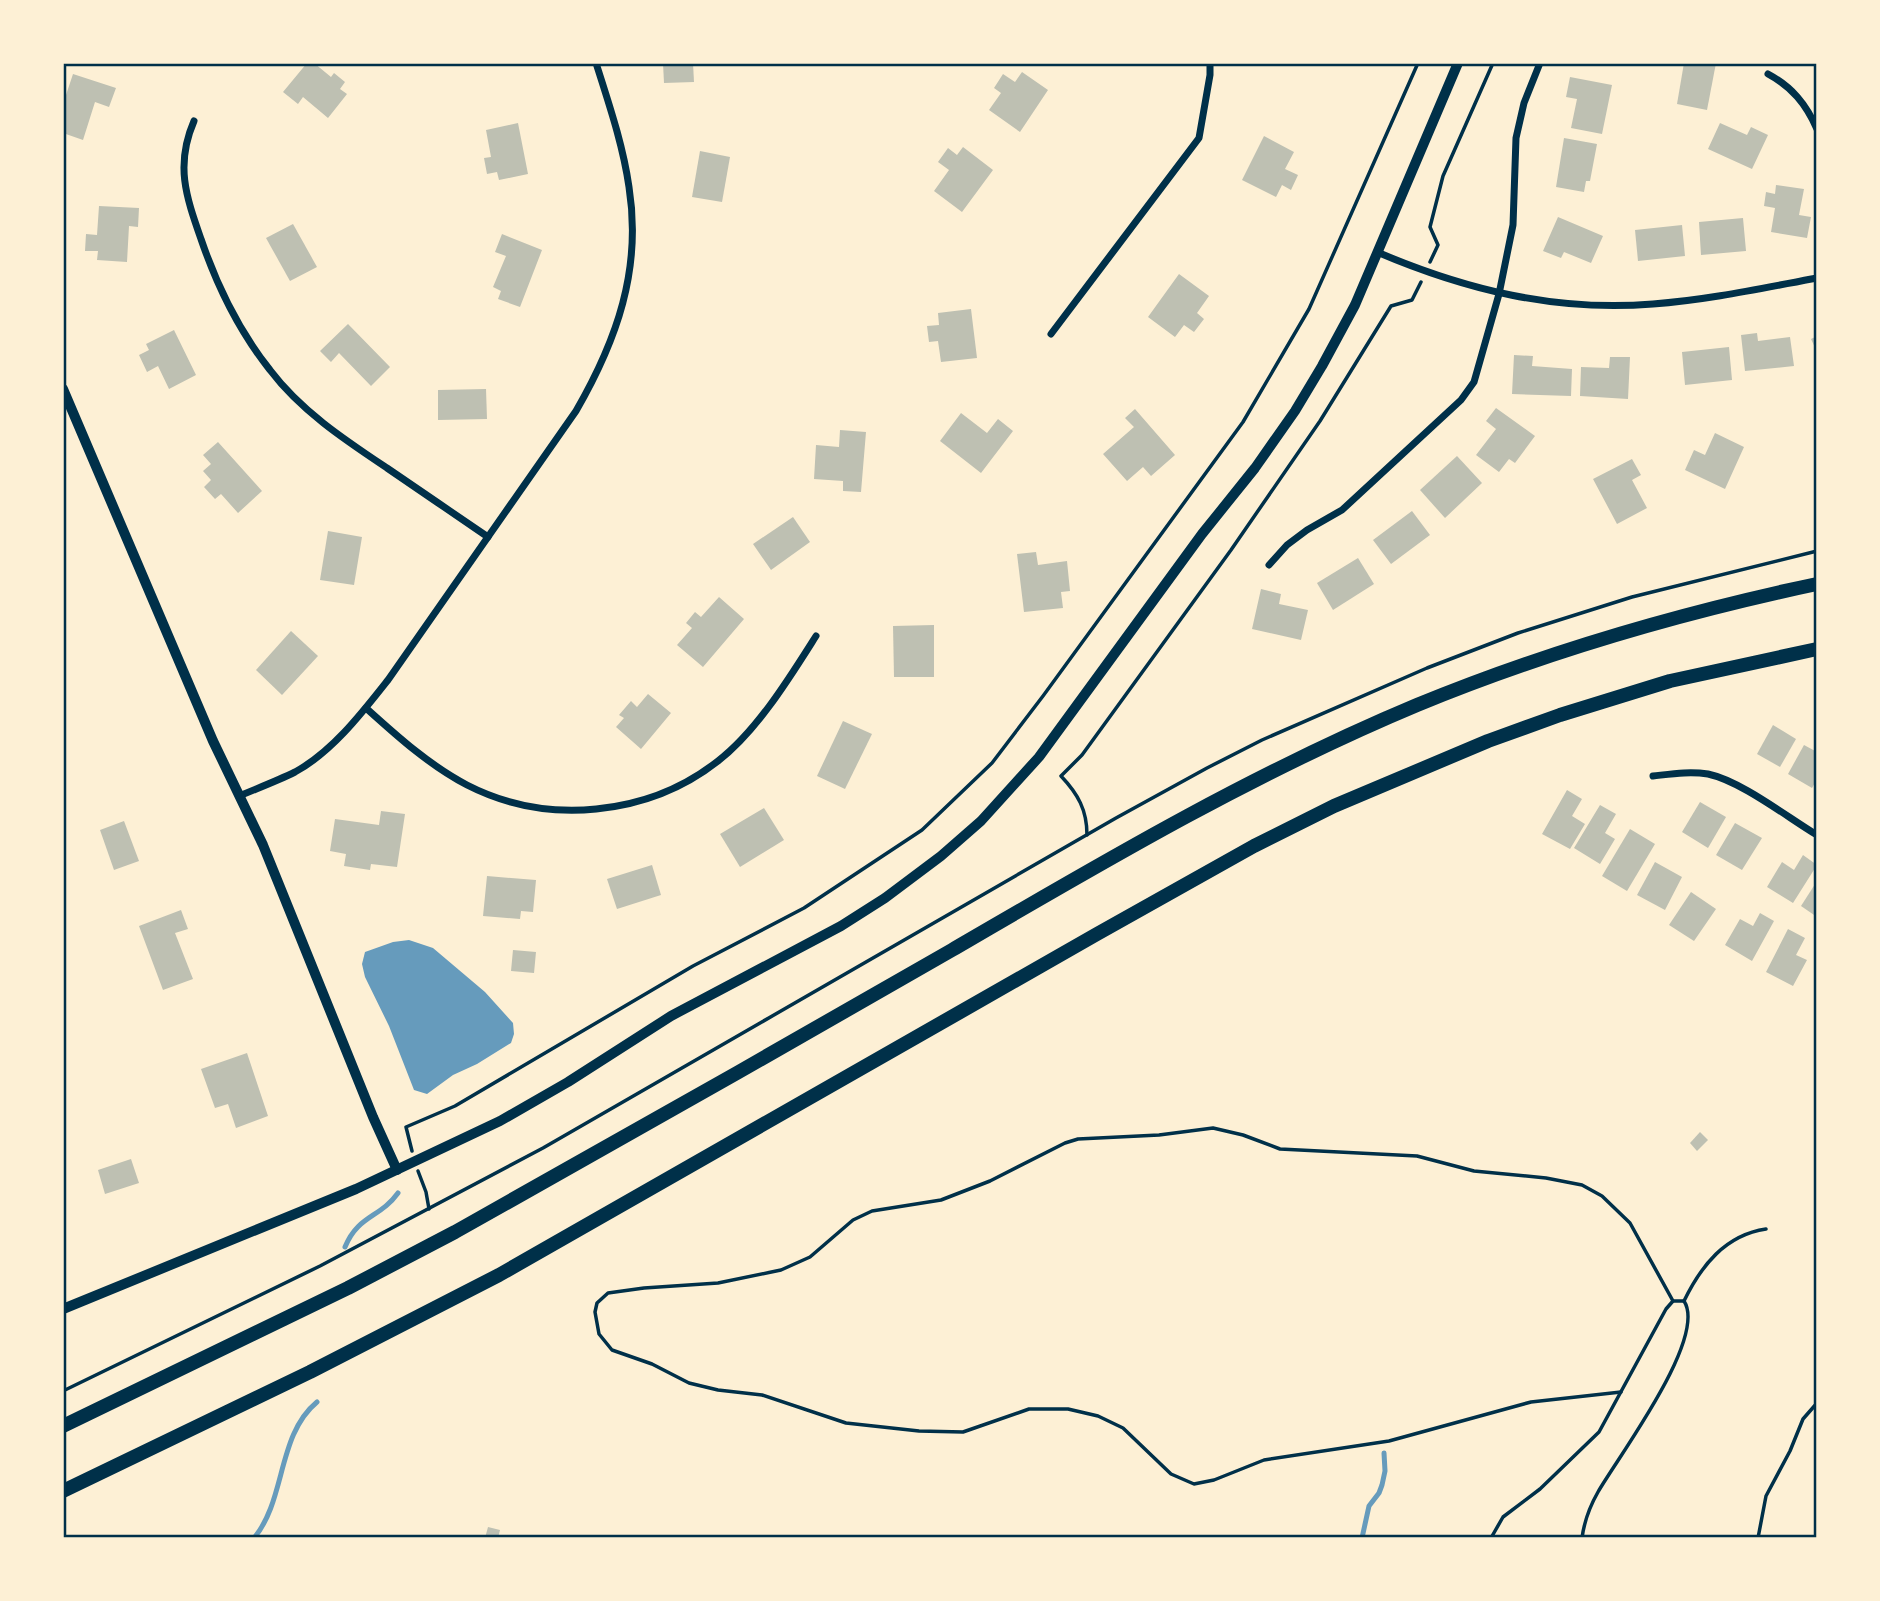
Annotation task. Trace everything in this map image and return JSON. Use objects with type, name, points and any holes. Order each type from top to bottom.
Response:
[{"type":"highway","points":[[63,1426],[348,1288],[455,1232],[1180,819],[1326,745],[1419,704],[1602,639],[1722,604],[1817,584]]},
{"type":"highway","points":[[63,1491],[310,1373],[499,1275],[1121,920],[1254,846],[1335,806],[1488,741],[1560,715],[1670,681],[1817,649]]},
{"type":"street","points":[[239,796],[296,772],[331,744],[366,708],[576,411],[603,362],[624,305],[632,247],[630,188],[596,63]]},
{"type":"street","points":[[1051,334],[1199,138],[1210,63]]},
{"type":"street","points":[[63,1309],[397,1170],[500,1121],[568,1082],[671,1016],[841,926],[885,898],[941,856],[981,821],[1039,757],[1295,411],[1355,305],[1458,63]]},
{"type":"street","points":[[1269,565],[1287,545],[1342,509],[1461,400],[1474,382],[1499,294],[1513,225],[1516,138],[1524,103],[1540,63]]},
{"type":"street","points":[[1768,74],[1798,96],[1810,112],[1817,128]]},
{"type":"street","points":[[194,121],[186,139],[183,176],[209,263],[249,342],[270,371],[319,420],[488,537]]},
{"type":"street","points":[[1377,252],[1425,273],[1499,294],[1596,306],[1706,298],[1817,278]]},
{"type":"street","points":[[63,389],[192,694],[263,845],[397,1170]]},
{"type":"street","points":[[366,708],[405,743],[440,769],[486,794],[518,804],[548,809],[613,807],[638,803],[665,793],[719,761],[737,744],[784,687],[816,636]]},
{"type":"street","points":[[1653,776],[1689,772],[1732,782],[1817,835]]},
{"type":"path","points":[[406,1127],[455,1106],[693,966],[804,908],[922,830],[992,763],[1044,696],[1243,422],[1309,309],[1418,63]]},
{"type":"path","points":[[1087,835],[1087,819],[1081,802],[1060,776],[1082,755],[1231,550],[1320,421],[1391,306],[1412,300],[1438,245],[1430,227],[1443,176],[1493,63]]},
{"type":"path","points":[[63,1391],[320,1266],[521,1160],[1087,835],[1251,746],[1438,664],[1518,633],[1632,597],[1817,551]]},
{"type":"path","points":[[1621,1392],[1531,1402],[1389,1441],[1279,1456],[1251,1464],[1214,1480],[1194,1484],[1171,1474],[1123,1428],[1098,1416],[1068,1409],[1030,1409],[963,1432],[919,1431],[846,1423],[762,1395],[718,1390],[689,1383],[652,1364],[612,1350],[599,1334],[595,1312],[597,1303],[608,1293],[718,1283],[781,1270],[810,1258],[861,1215],[872,1210],[942,1200],[990,1181],[1078,1139],[1158,1135],[1213,1128],[1243,1135],[1268,1147],[1280,1149],[1417,1156],[1474,1171],[1546,1178],[1582,1185],[1602,1196],[1630,1223],[1673,1301]]},
{"type":"path","points":[[1684,1301],[1695,1277],[1714,1255],[1744,1235],[1766,1229]]},
{"type":"path","points":[[1491,1538],[1503,1517],[1540,1489],[1599,1432],[1666,1309],[1673,1301],[1684,1301]]},
{"type":"path","points":[[1582,1538],[1596,1495],[1657,1399],[1670,1373],[1689,1322],[1688,1307],[1684,1301]]},
{"type":"path","points":[[1758,1538],[1766,1496],[1790,1451],[1802,1419],[1817,1403]]},
{"type":"water","points":[[409,940],[433,948],[485,992],[513,1023],[511,1043],[453,1075],[427,1094],[414,1090],[389,1026],[365,977],[362,964],[365,952],[393,942]]},
{"type":"building","points":[[307,63],[314,63],[331,77],[334,73],[345,82],[340,89],[347,94],[328,118],[303,97],[298,104],[283,92]]},
{"type":"building","points":[[663,63],[693,63],[694,82],[664,83]]},
{"type":"building","points":[[1684,63],[1716,63],[1707,110],[1677,104]]},
{"type":"building","points":[[1022,72],[1048,90],[1020,132],[989,110],[1001,93],[994,88],[1003,74],[1015,82]]},
{"type":"building","points":[[73,74],[116,88],[109,107],[95,102],[83,140],[63,133],[63,104]]},
{"type":"building","points":[[1570,77],[1612,85],[1602,134],[1571,128],[1577,99],[1566,97]]},
{"type":"building","points":[[518,123],[528,174],[499,180],[497,172],[487,174],[484,158],[491,157],[486,130]]},
{"type":"building","points":[[1720,123],[1747,135],[1751,127],[1768,135],[1752,169],[1708,149]]},
{"type":"building","points":[[1264,136],[1294,152],[1285,169],[1298,175],[1291,190],[1282,185],[1276,197],[1242,180]]},
{"type":"building","points":[[1564,138],[1597,144],[1590,181],[1586,181],[1584,192],[1556,187]]},
{"type":"building","points":[[963,147],[993,170],[962,212],[934,191],[949,170],[938,162],[948,148],[957,155]]},
{"type":"building","points":[[700,151],[730,157],[722,202],[692,197]]},
{"type":"building","points":[[1776,185],[1804,189],[1799,215],[1811,217],[1807,238],[1771,232],[1775,208],[1764,206],[1766,192],[1775,194]]},
{"type":"building","points":[[99,206],[139,208],[138,227],[129,226],[127,262],[97,260],[98,251],[85,251],[86,234],[97,235]]},
{"type":"building","points":[[1558,217],[1603,236],[1591,263],[1564,252],[1561,258],[1543,251]]},
{"type":"building","points":[[1743,218],[1746,251],[1701,255],[1699,222]]},
{"type":"building","points":[[293,224],[317,267],[290,281],[266,238]]},
{"type":"building","points":[[1682,225],[1685,256],[1638,261],[1635,230]]},
{"type":"building","points":[[502,234],[542,250],[520,307],[498,299],[501,291],[493,287],[506,256],[495,252]]},
{"type":"building","points":[[1179,274],[1209,296],[1197,313],[1204,319],[1194,332],[1184,325],[1175,337],[1148,317]]},
{"type":"building","points":[[971,309],[977,358],[941,362],[938,341],[929,342],[927,326],[939,325],[938,313]]},
{"type":"building","points":[[348,324],[390,367],[371,386],[339,353],[331,362],[320,351]]},
{"type":"building","points":[[174,330],[196,375],[169,389],[158,366],[147,372],[139,355],[149,350],[146,344]]},
{"type":"building","points":[[1757,333],[1758,341],[1790,337],[1794,366],[1745,371],[1741,335]]},
{"type":"building","points":[[1817,336],[1817,352],[1811,339]]},
{"type":"building","points":[[1729,347],[1732,380],[1685,385],[1682,352]]},
{"type":"building","points":[[1514,355],[1533,356],[1532,366],[1572,369],[1571,396],[1512,394]]},
{"type":"building","points":[[1610,357],[1630,357],[1628,399],[1580,396],[1581,367],[1609,368]]},
{"type":"building","points":[[486,389],[487,419],[438,420],[438,390]]},
{"type":"building","points":[[1496,408],[1535,436],[1515,463],[1509,459],[1499,472],[1476,455],[1496,429],[1486,421]]},
{"type":"building","points":[[1135,409],[1175,455],[1151,476],[1143,467],[1127,481],[1103,454],[1134,427],[1125,418]]},
{"type":"building","points":[[961,413],[987,433],[998,419],[1013,431],[981,473],[940,441]]},
{"type":"building","points":[[840,430],[866,432],[861,492],[843,491],[843,481],[814,479],[816,445],[839,447]]},
{"type":"building","points":[[1715,433],[1744,447],[1725,489],[1685,470],[1694,450],[1705,455]]},
{"type":"building","points":[[218,442],[262,491],[238,513],[221,494],[215,499],[204,487],[211,480],[203,471],[211,464],[203,455]]},
{"type":"building","points":[[1457,456],[1482,483],[1445,518],[1420,490]]},
{"type":"building","points":[[1632,459],[1641,475],[1632,480],[1647,508],[1617,524],[1593,479]]},
{"type":"building","points":[[1412,511],[1430,535],[1391,564],[1373,540]]},
{"type":"building","points":[[793,517],[810,542],[771,570],[753,544]]},
{"type":"building","points":[[328,531],[362,537],[354,585],[320,580]]},
{"type":"building","points":[[1036,552],[1038,565],[1067,561],[1070,591],[1061,592],[1063,608],[1024,612],[1017,554]]},
{"type":"building","points":[[1358,558],[1374,584],[1333,610],[1317,583]]},
{"type":"building","points":[[1261,589],[1281,594],[1279,604],[1308,610],[1301,640],[1252,629]]},
{"type":"building","points":[[719,597],[744,619],[703,667],[677,645],[692,628],[686,623],[695,612],[701,617]]},
{"type":"building","points":[[934,625],[934,677],[894,677],[893,626]]},
{"type":"building","points":[[291,631],[318,656],[282,695],[256,670]]},
{"type":"building","points":[[648,694],[671,713],[641,749],[616,727],[624,718],[619,715],[631,701],[637,707]]},
{"type":"building","points":[[843,721],[872,734],[845,789],[817,776]]},
{"type":"building","points":[[1773,725],[1796,739],[1780,767],[1757,754]]},
{"type":"building","points":[[1804,745],[1817,752],[1817,779],[1812,788],[1788,774]]},
{"type":"building","points":[[1567,790],[1582,799],[1572,816],[1585,824],[1570,849],[1542,834]]},
{"type":"building","points":[[1700,802],[1726,817],[1708,848],[1682,832]]},
{"type":"building","points":[[1600,805],[1616,814],[1605,833],[1615,839],[1600,864],[1574,848]]},
{"type":"building","points":[[764,808],[784,840],[740,867],[720,834]]},
{"type":"building","points":[[381,811],[405,814],[397,867],[371,864],[370,870],[344,866],[346,854],[330,851],[335,819],[379,825]]},
{"type":"building","points":[[124,821],[139,861],[114,870],[100,830]]},
{"type":"building","points":[[1735,823],[1762,838],[1742,870],[1716,855]]},
{"type":"building","points":[[1630,829],[1655,844],[1627,891],[1602,876]]},
{"type":"building","points":[[1803,855],[1817,865],[1793,903],[1767,887],[1782,862],[1794,870]]},
{"type":"building","points":[[1655,862],[1682,877],[1665,910],[1637,895]]},
{"type":"building","points":[[652,865],[661,895],[617,909],[607,879]]},
{"type":"building","points":[[487,876],[536,880],[533,912],[521,911],[520,919],[483,916]]},
{"type":"building","points":[[1817,881],[1817,917],[1801,906]]},
{"type":"building","points":[[1691,892],[1716,909],[1694,941],[1669,925]]},
{"type":"building","points":[[181,910],[188,929],[175,933],[193,979],[163,990],[139,926]]},
{"type":"building","points":[[1760,913],[1774,921],[1752,961],[1725,945],[1740,919],[1753,926]]},
{"type":"building","points":[[1788,929],[1805,938],[1796,955],[1807,960],[1793,986],[1766,972]]},
{"type":"building","points":[[513,950],[536,952],[534,973],[511,971]]},
{"type":"building","points":[[247,1053],[268,1116],[236,1128],[228,1104],[215,1108],[201,1069]]},
{"type":"building","points":[[1700,1132],[1708,1140],[1697,1151],[1690,1143]]},
{"type":"building","points":[[131,1159],[139,1183],[105,1194],[98,1170]]},
{"type":"building","points":[[488,1527],[500,1530],[498,1538],[485,1538]]},
{"type":"waterway","points":[[345,1247],[356,1229],[398,1193]]},
{"type":"waterway","points":[[254,1538],[272,1505],[295,1432],[304,1416],[317,1402]]},
{"type":"waterway","points":[[1362,1538],[1369,1506],[1382,1485],[1385,1471],[1384,1453]]}]
